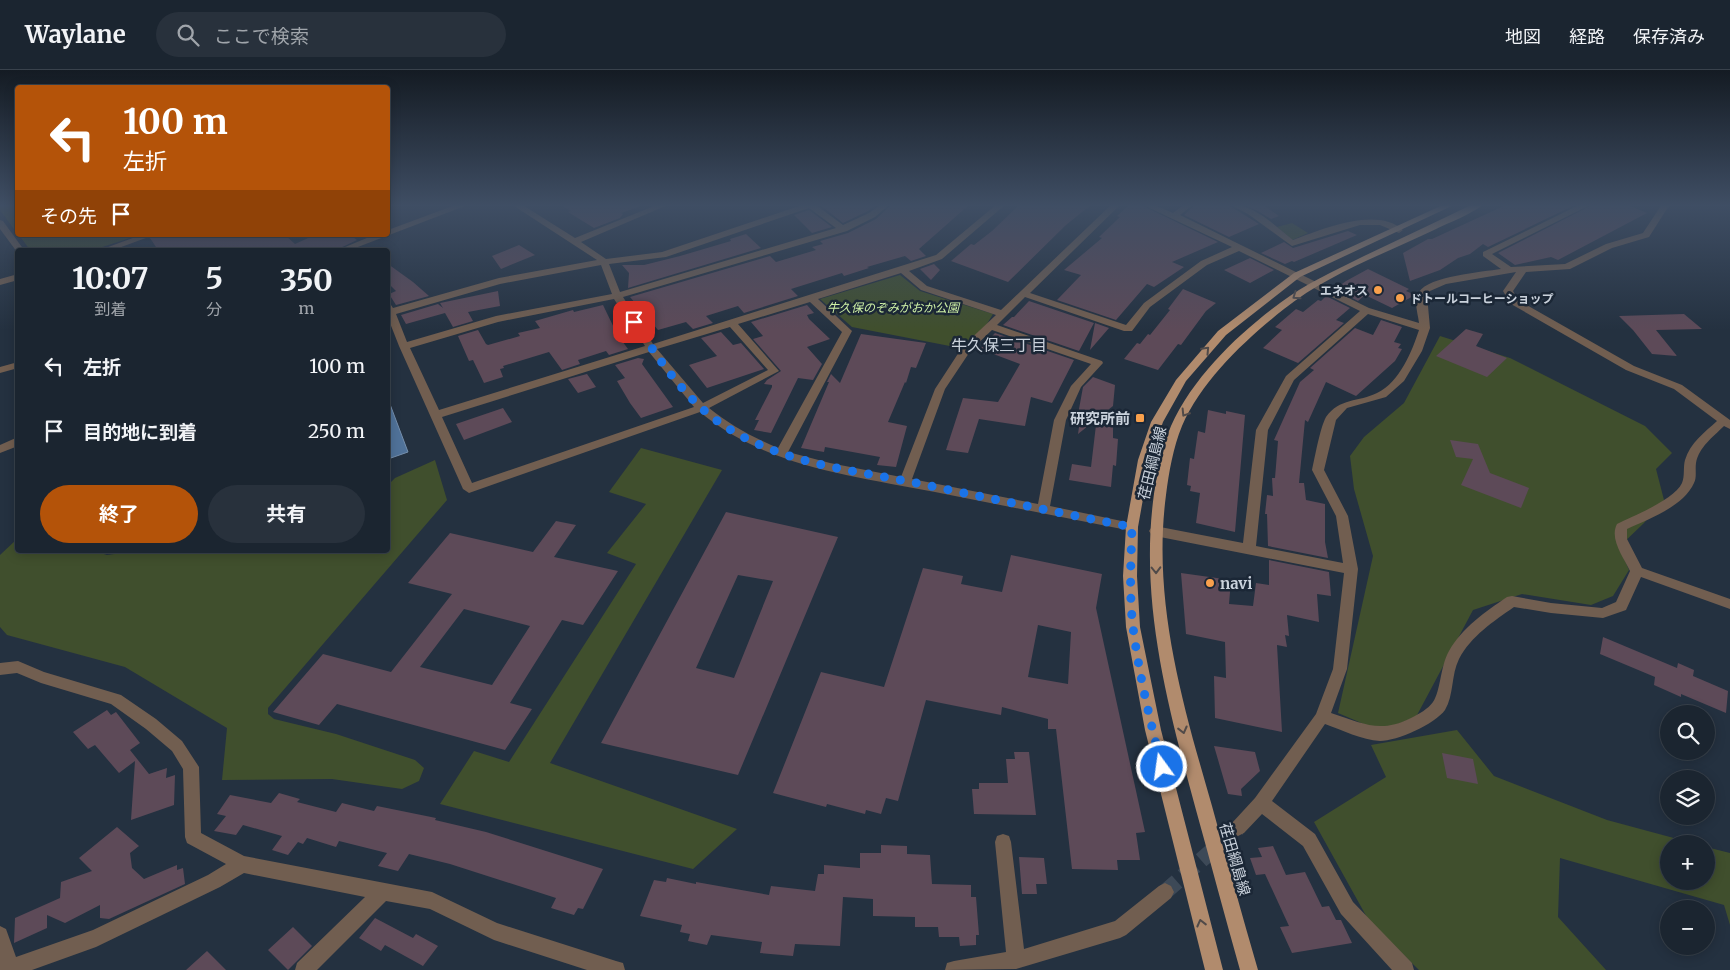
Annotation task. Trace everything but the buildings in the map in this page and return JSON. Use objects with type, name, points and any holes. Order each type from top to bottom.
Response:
[{"type":"main road","name":"荏田綱島線","points":[[1214,970],[1153,730],[1133,626],[1130,576],[1132,527],[1144,460],[1156,422],[1181,380],[1222,333],[1297,276],[1364,246]]},
{"type":"main road","name":"荏田綱島線","points":[[1250,970],[1182,730],[1161,632],[1156,581],[1155,532],[1157,503],[1165,464],[1177,425],[1200,388],[1239,343],[1281,306],[1313,284],[1392,246]]},
{"type":"street","points":[[581,246],[604,262],[617,296],[652,348],[701,408],[736,433],[781,454],[830,467],[1132,527]]},
{"type":"street","points":[[390,310],[499,281],[604,262],[663,254],[687,246]]},
{"type":"street","points":[[404,346],[496,318],[617,296],[786,246]]},
{"type":"street","points":[[435,415],[902,270],[939,256],[951,246]]},
{"type":"street","points":[[905,481],[940,389],[967,348],[1074,246]]},
{"type":"street","points":[[1025,294],[1128,329],[1147,305],[1204,263],[1240,246],[1366,310],[1425,328]]},
{"type":"street","points":[[1502,246],[1486,254],[1509,270]]},
{"type":"street","points":[[1238,828],[1261,803],[1322,717],[1340,669],[1351,570],[1342,516],[1318,470],[1331,419],[1343,406],[1382,395],[1400,379],[1417,351],[1425,328],[1421,301],[1422,294],[1427,289],[1444,282],[1509,270],[1567,267],[1609,246]]},
{"type":"street","points":[[1523,269],[1508,291],[1514,302],[1630,368],[1678,387],[1726,423],[1697,448],[1691,459],[1688,484],[1679,494],[1644,516],[1621,527],[1620,539],[1637,571],[1730,604]]},
{"type":"street","points":[[902,270],[924,288],[1004,314]]},
{"type":"street","points":[[0,282],[15,278]]},
{"type":"street","points":[[781,454],[847,331],[811,298]]},
{"type":"street","points":[[1250,550],[1262,430],[1290,378],[1366,310]]},
{"type":"street","points":[[390,312],[469,489],[701,408],[774,371],[732,323]]},
{"type":"street","points":[[991,326],[1098,363],[1076,386],[1060,420],[1043,509]]},
{"type":"street","points":[[0,370],[15,366]]},
{"type":"street","points":[[0,449],[15,442]]},
{"type":"street","points":[[1155,532],[1351,570]]},
{"type":"street","points":[[1322,717],[1380,734],[1407,727],[1425,718],[1439,706],[1447,669],[1454,654],[1476,626],[1512,600],[1551,608],[1603,613],[1621,606],[1637,571]]},
{"type":"street","points":[[0,669],[18,667],[41,677],[116,699],[151,724],[177,746],[191,767],[193,837],[242,864],[432,901],[494,931],[616,970]]},
{"type":"street","points":[[1261,803],[1309,840],[1347,908],[1405,970]]},
{"type":"street","points":[[1003,842],[1016,960]]},
{"type":"street","points":[[0,935],[9,969],[96,938],[214,881],[242,864]]},
{"type":"street","points":[[304,970],[382,892]]},
{"type":"street","points":[[954,970],[1016,960],[1120,929],[1165,892]]},
{"type":"green space","points":[[27,246],[105,246],[99,248],[29,248]]},
{"type":"green space","name":"牛久保のぞみがおか公園","points":[[900,275],[920,291],[993,314],[985,327],[960,348],[852,327],[820,299]]},
{"type":"green space","points":[[1440,336],[1510,358],[1645,426],[1672,453],[1656,469],[1664,500],[1619,547],[1629,570],[1613,596],[1591,605],[1522,594],[1473,610],[1416,717],[1380,731],[1338,713],[1373,556],[1354,489],[1350,456],[1364,437],[1404,403]]},
{"type":"green space","points":[[641,448],[722,470],[550,763],[737,829],[693,869],[440,804],[474,751],[509,762],[636,564],[607,553],[646,504],[609,492]]},
{"type":"green space","points":[[435,460],[447,500],[268,708],[268,714],[274,719],[336,734],[415,760],[424,768],[419,781],[402,789],[332,779],[222,780],[227,728],[125,667],[7,635],[0,627],[0,555],[15,541],[15,553],[101,553],[107,555],[122,553],[390,553],[390,483],[395,478]]},
{"type":"green space","points":[[1457,730],[1494,776],[1607,820],[1663,835],[1660,835],[1660,887],[1560,858],[1558,917],[1606,970],[1419,970],[1369,921],[1314,822],[1386,777],[1371,745]]},
{"type":"green space","points":[[1715,849],[1730,853],[1730,925],[1724,905],[1715,902],[1715,900],[1707,900],[1672,890],[1715,890]]},
{"type":"water","points":[[390,404],[408,452],[390,458]]},
{"type":"tunnel","points":[[1165,892],[1238,828]]},
{"type":"place","name":"エネオス","points":[[1378,290]]},
{"type":"place","name":"ドトールコーヒーショップ","points":[[1400,298]]},
{"type":"place","name":"研究所前","points":[[1140,418]]},
{"type":"place","name":"navi","points":[[1210,583]]},
{"type":"district","name":"牛久保三丁目","points":[[999,345]]},
{"type":"route","points":[[634,322],[692,400],[736,433],[781,454],[830,467],[1132,527],[1130,576],[1133,626],[1162,767]]}]
